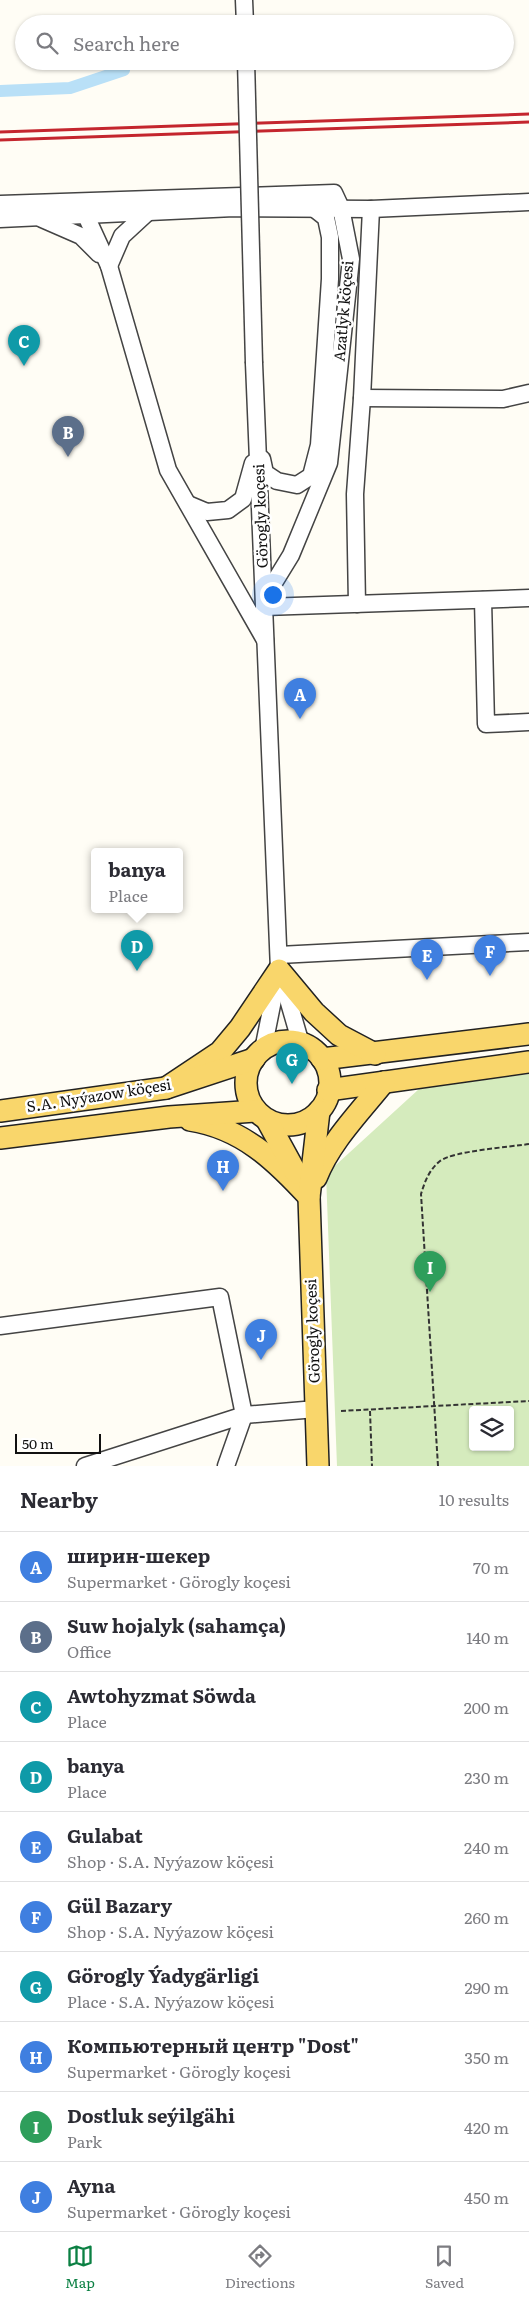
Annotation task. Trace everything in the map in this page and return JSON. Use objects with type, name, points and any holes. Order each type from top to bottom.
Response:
[{"type":"main road","points":[[166,1088],[220,1052],[240,1028],[279,962],[314,1012],[339,1035],[375,1054]]},
{"type":"main road","points":[[322,1060],[529,1034]]},
{"type":"main road","points":[[288,1041],[301,1044],[313,1050],[322,1060],[328,1072],[327,1099],[319,1111],[308,1120],[295,1125],[280,1125],[261,1116],[249,1099],[246,1085],[248,1071],[258,1054],[275,1043],[288,1041]]},
{"type":"main road","name":"S.A. Nyýazow köçesi","points":[[0,1111],[166,1088],[258,1054]]},
{"type":"main road","points":[[328,1090],[529,1062]]},
{"type":"main road","points":[[169,1117],[205,1122],[245,1140],[279,1164],[309,1197],[322,1164],[384,1082]]},
{"type":"main road","name":"Görogly koçesi","points":[[318,1466],[309,1197],[319,1111]]},
{"type":"main road","name":"S.A. Nyýazow köçesi","points":[[0,1138],[169,1117],[261,1116]]},
{"type":"main road","name":"Görogly koçesi","points":[[261,1116],[309,1197]]},
{"type":"street","points":[[244,0],[245,15]]},
{"type":"street","name":"Görogly koçesi","points":[[246,70],[254,363],[279,962]]},
{"type":"street","points":[[0,219],[40,218],[83,208],[334,193],[341,208]]},
{"type":"street","points":[[0,204],[148,212],[312,207],[370,209],[529,202]]},
{"type":"street","name":"Azatlyk köçesi","points":[[258,442],[265,473],[277,481],[297,485],[311,476],[319,444],[330,279],[330,237],[326,218],[312,207]]},
{"type":"street","points":[[83,208],[109,266],[168,470],[266,642]]},
{"type":"street","name":"Azatlyk köçesi","points":[[264,603],[291,555],[329,463],[350,259],[341,208]]},
{"type":"street","points":[[357,604],[355,494],[362,398],[370,209]]},
{"type":"street","points":[[109,266],[122,236],[148,212]]},
{"type":"street","points":[[40,218],[81,236],[109,266]]},
{"type":"street","points":[[362,398],[504,399],[529,393]]},
{"type":"street","points":[[188,504],[207,512],[228,510],[243,499],[258,442]]},
{"type":"street","points":[[264,603],[357,604],[529,598]]},
{"type":"street","points":[[483,600],[486,724],[529,722]]},
{"type":"street","points":[[279,962],[529,942]]},
{"type":"street","points":[[279,962],[301,1044]]},
{"type":"street","points":[[258,1054],[279,962]]},
{"type":"street","points":[[0,1326],[220,1296],[244,1415],[226,1466]]},
{"type":"street","points":[[85,1466],[244,1415],[316,1409]]},
{"type":"path","points":[[438,1466],[421,1194],[427,1176],[442,1159],[456,1155],[529,1144]]},
{"type":"path","points":[[341,1411],[529,1401]]},
{"type":"path","points":[[370,1410],[372,1466]]},
{"type":"green space","points":[[529,1074],[529,1466],[337,1466],[326,1174],[419,1089]]},
{"type":"waterway","points":[[0,91],[70,88],[124,70]]},
{"type":"railway","points":[[0,132],[529,114]]},
{"type":"railway","points":[[0,140],[529,122]]},
{"type":"place","name":"Awtohyzmat Söwda","points":[[24,366]]},
{"type":"place","name":"Suw hojalyk (sahamça)","points":[[68,457]]},
{"type":"place","name":"ширин-шекер","points":[[300,719]]},
{"type":"place","name":"banya","points":[[137,971]]},
{"type":"place","name":"Gül Bazary","points":[[490,976]]},
{"type":"place","name":"Gulabat","points":[[427,980]]},
{"type":"place","name":"Görogly Ýadygärligi","points":[[292,1084]]},
{"type":"place","name":"Компьютерный центр \"Dost\"","points":[[223,1191]]},
{"type":"place","name":"Dostluk seýilgähi","points":[[430,1292]]},
{"type":"place","name":"Ayna","points":[[261,1360]]}]
